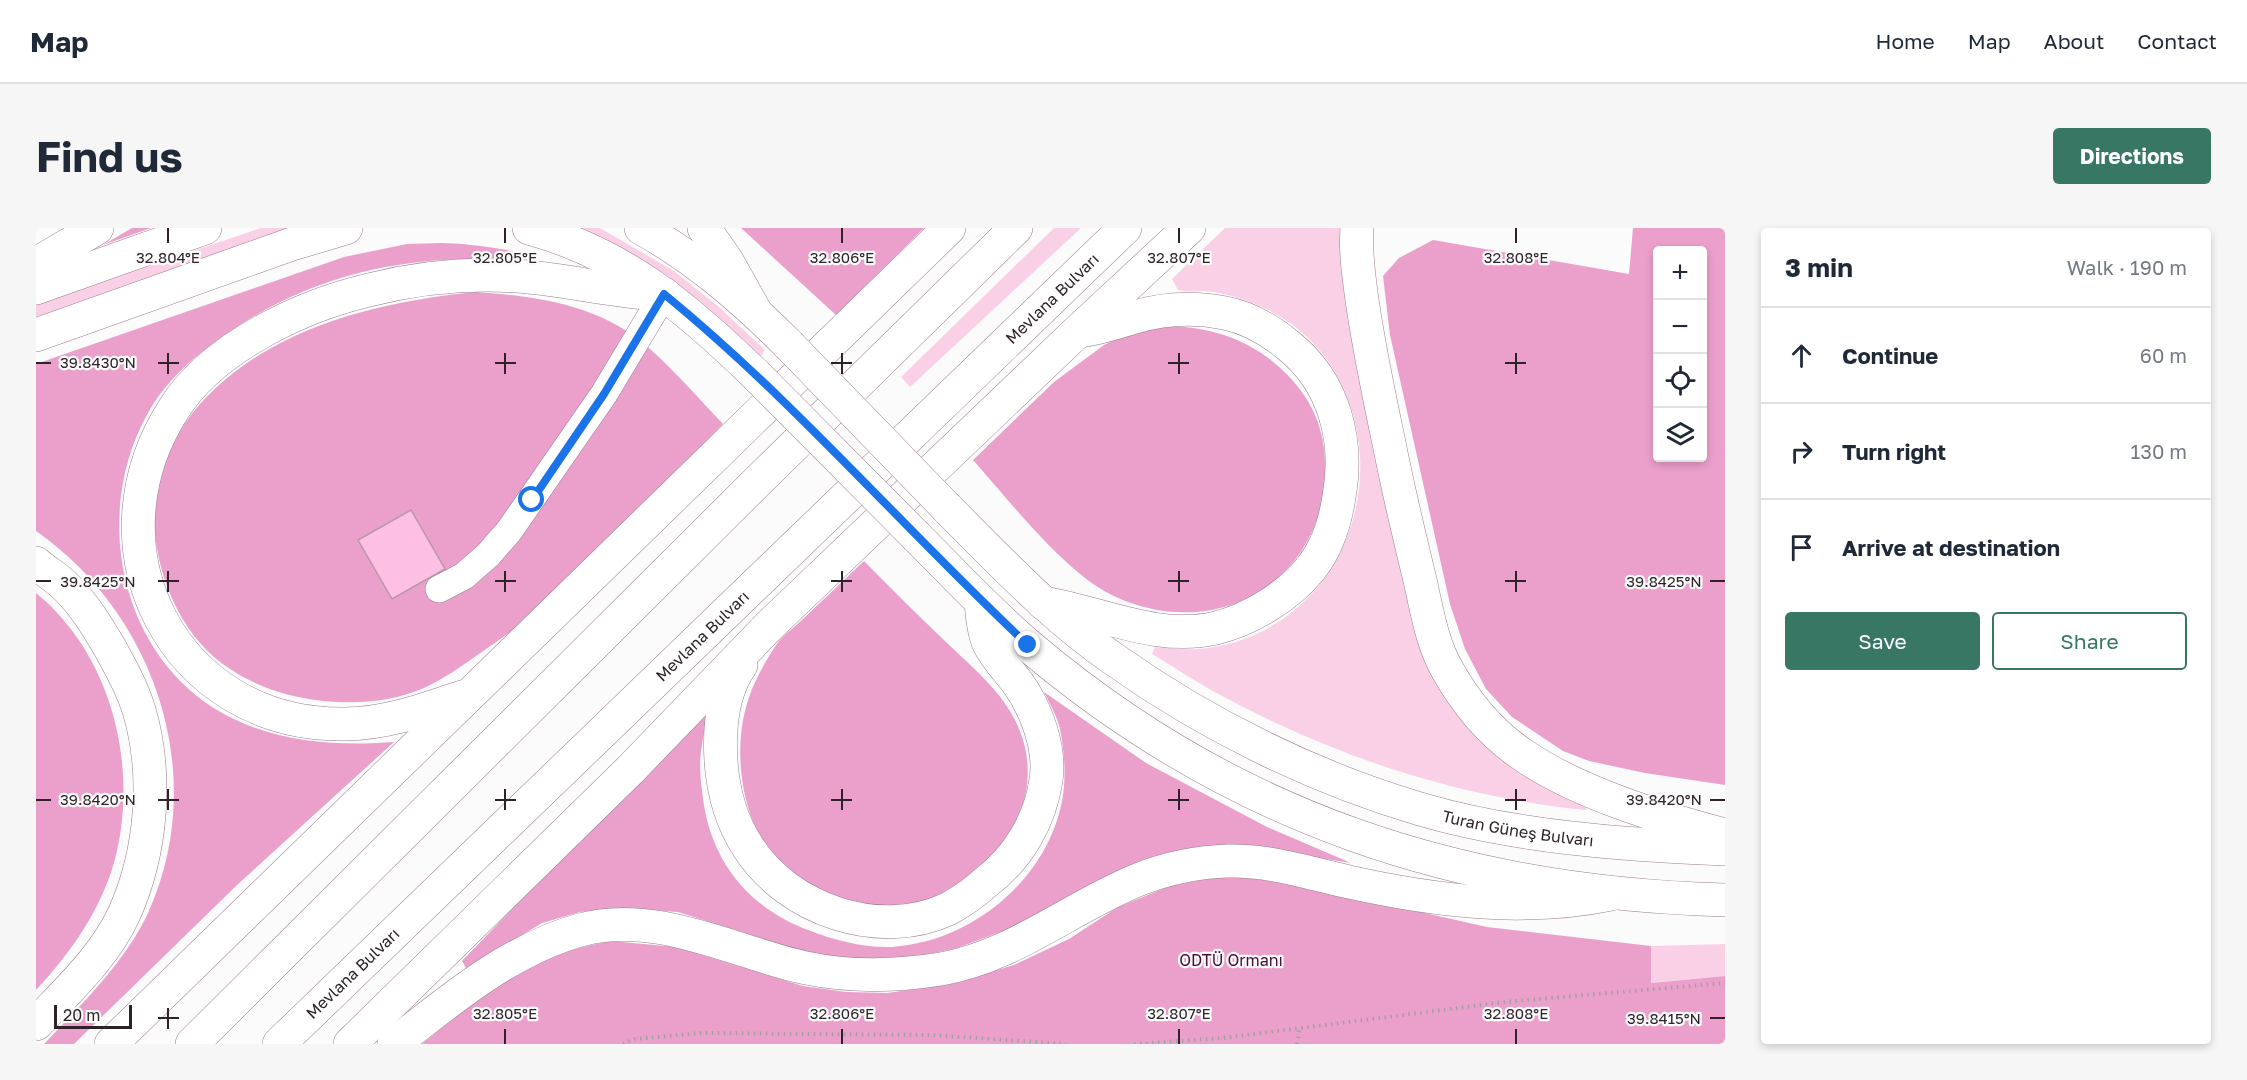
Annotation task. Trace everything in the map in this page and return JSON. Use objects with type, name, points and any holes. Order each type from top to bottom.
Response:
[{"type":"main road","points":[[36,264],[97,228]]},
{"type":"main road","points":[[36,288],[205,228]]},
{"type":"main road","points":[[36,335],[292,244],[346,228]]},
{"type":"main road","points":[[529,228],[602,255],[628,269],[664,294],[713,334],[756,375],[981,602],[1028,645],[1086,692],[1178,753],[1243,787],[1338,831],[1462,868],[1528,882],[1611,894],[1725,900]]},
{"type":"main road","points":[[641,228],[687,256],[755,311]]},
{"type":"main road","points":[[704,228],[727,261],[755,311]]},
{"type":"main road","points":[[111,1044],[949,228]]},
{"type":"main road","points":[[192,1044],[1016,228]]},
{"type":"main road","name":"Mevlana Bulvarı","points":[[279,1044],[1125,228]]},
{"type":"main road","points":[[350,1044],[630,770],[769,626],[1189,228]]},
{"type":"main road","points":[[1357,228],[1358,273],[1368,344],[1433,635],[1447,670],[1467,701],[1493,730],[1523,755],[1591,790],[1630,806],[1725,835]]},
{"type":"main road","points":[[469,694],[418,711],[370,723],[312,723],[279,716],[252,705],[228,692],[205,675],[187,658],[158,617],[143,574],[139,553],[139,509],[147,463],[155,442],[176,405],[205,371],[221,358],[281,321],[348,295],[415,281],[479,276],[527,277],[639,293],[664,294]]},
{"type":"main road","points":[[1043,603],[1077,609],[1141,628],[1193,631],[1216,628],[1239,620],[1261,609],[1279,596],[1299,581],[1312,567],[1330,534],[1342,482],[1342,442],[1337,418],[1325,389],[1307,363],[1269,330],[1250,320],[1226,313],[1182,309],[1162,310],[1108,326],[1077,332]]},
{"type":"main road","name":"Turan Güneş Bulvarı","points":[[755,311],[1043,603],[1114,660],[1197,713],[1317,772],[1411,806],[1463,820],[1580,838],[1656,846],[1725,849]]},
{"type":"main road","points":[[36,563],[64,585],[85,609],[123,672],[138,709],[147,746],[150,791],[142,861],[124,915],[105,945],[79,978],[36,1024]]},
{"type":"main road","points":[[769,626],[735,673],[722,712],[720,754],[723,785],[731,813],[747,846],[762,866],[783,884],[810,902],[839,914],[864,921],[891,923],[923,918],[948,909],[979,889],[997,874],[1016,853],[1041,805],[1046,778],[1046,751],[1040,728],[1019,685],[988,641],[982,623],[981,602]]},
{"type":"main road","points":[[394,1044],[473,984],[514,958],[558,937],[582,929],[607,925],[661,928],[782,962],[832,973],[886,974],[942,969],[998,953],[1112,891],[1142,878],[1199,863],[1231,861],[1276,864],[1419,896],[1480,902],[1563,903],[1611,894]]},
{"type":"lane","points":[[439,589],[464,576],[488,555],[509,531],[604,394],[664,294]]},
{"type":"path","points":[[1134,1044],[1223,1038],[1505,1002],[1725,982]]},
{"type":"path","points":[[1297,1044],[1300,1028]]},
{"type":"path","points":[[623,1044],[635,1040],[711,1033],[931,1035],[1066,1044]]},
{"type":"shaded area","points":[[261,228],[297,228],[36,318],[36,304]]},
{"type":"shaded area","points":[[580,228],[600,228],[674,271],[719,307],[765,350],[761,356],[719,318],[654,268],[606,240]]},
{"type":"shaded area","points":[[1054,228],[1081,228],[910,387],[901,377]]},
{"type":"shaded area","points":[[1225,228],[1343,228],[1424,651],[1587,800],[1586,810],[1492,796],[1400,772],[1355,756],[1268,719],[1207,688],[1152,654],[1155,647],[1192,649],[1214,647],[1249,637],[1280,621],[1307,599],[1329,572],[1345,542],[1356,508],[1360,473],[1355,420],[1336,373],[1316,346],[1290,323],[1270,311],[1227,295],[1178,290],[1172,279]]},
{"type":"shaded area","points":[[1725,944],[1725,976],[1650,983],[1651,946]]},
{"type":"green space","points":[[132,228],[151,228],[103,245]]},
{"type":"green space","points":[[741,228],[924,228],[836,315]]},
{"type":"green space","points":[[1633,228],[1725,228],[1725,785],[1645,773],[1589,761],[1563,751],[1512,717],[1486,689],[1465,649],[1450,604],[1390,335],[1383,276],[1399,258],[1433,240],[1629,274]]},
{"type":"green space","points":[[407,244],[477,245],[511,251],[533,256],[535,263],[452,260],[411,263],[371,270],[332,281],[294,296],[257,315],[210,346],[171,381],[148,413],[130,454],[121,497],[120,542],[127,585],[142,626],[165,663],[196,695],[234,719],[253,727],[312,741],[394,742],[236,886],[74,1044],[44,1044],[115,966],[139,931],[148,913],[166,861],[174,807],[171,754],[160,702],[141,653],[113,607],[78,566],[36,531],[36,364],[344,257]]},
{"type":"green space","points":[[475,292],[545,300],[590,313],[611,322],[650,349],[723,424],[544,605],[502,638],[431,685],[412,693],[387,699],[336,702],[308,699],[278,692],[237,674],[213,656],[185,622],[173,602],[159,557],[154,511],[157,489],[168,455],[179,433],[192,413],[228,377],[258,355],[292,337],[364,312],[401,303]]},
{"type":"green space","points":[[1170,326],[1200,329],[1227,336],[1253,348],[1278,366],[1300,389],[1315,414],[1325,458],[1319,513],[1305,546],[1283,573],[1256,594],[1225,607],[1190,612],[1153,609],[1116,597],[1097,586],[1078,572],[1040,536],[973,460],[1054,382],[1104,345],[1124,335]]},
{"type":"green space","points":[[864,561],[984,678],[1000,697],[1014,718],[1025,745],[1027,759],[1027,787],[1024,801],[1013,828],[999,848],[961,881],[942,893],[921,902],[898,907],[870,906],[834,896],[817,889],[786,868],[773,856],[755,825],[743,788],[741,768],[740,748],[745,710],[753,686],[775,646]]},
{"type":"green space","points":[[36,593],[62,618],[84,648],[101,680],[113,714],[121,750],[123,787],[122,823],[115,859],[102,895],[73,945],[36,990]]},
{"type":"green space","points":[[1044,692],[1146,763],[1267,827],[1351,863],[1236,845],[1176,851],[1133,864],[1022,924],[957,948],[906,959],[833,957],[806,952],[678,912],[622,908],[580,912],[542,923],[466,968],[462,961],[713,701],[700,756],[706,814],[712,837],[722,857],[748,893],[786,920],[818,934],[849,943],[892,947],[920,943],[948,934],[974,921],[997,905],[1019,885],[1036,862],[1050,837],[1062,800],[1064,759],[1059,724]]},
{"type":"green space","name":"ODTÜ Ormanı","points":[[1221,876],[1260,876],[1487,927],[1651,946],[1651,983],[1725,976],[1725,1044],[422,1044],[500,981],[557,952],[611,941],[676,947],[803,986],[846,992],[887,993],[950,984],[1014,965],[1069,939],[1118,907],[1170,886]]},
{"type":"building","points":[[411,510],[445,569],[392,599],[358,540]]},
{"type":"route","points":[[532,500],[604,394],[664,294],[713,334],[756,375],[981,602],[1028,645]]}]
